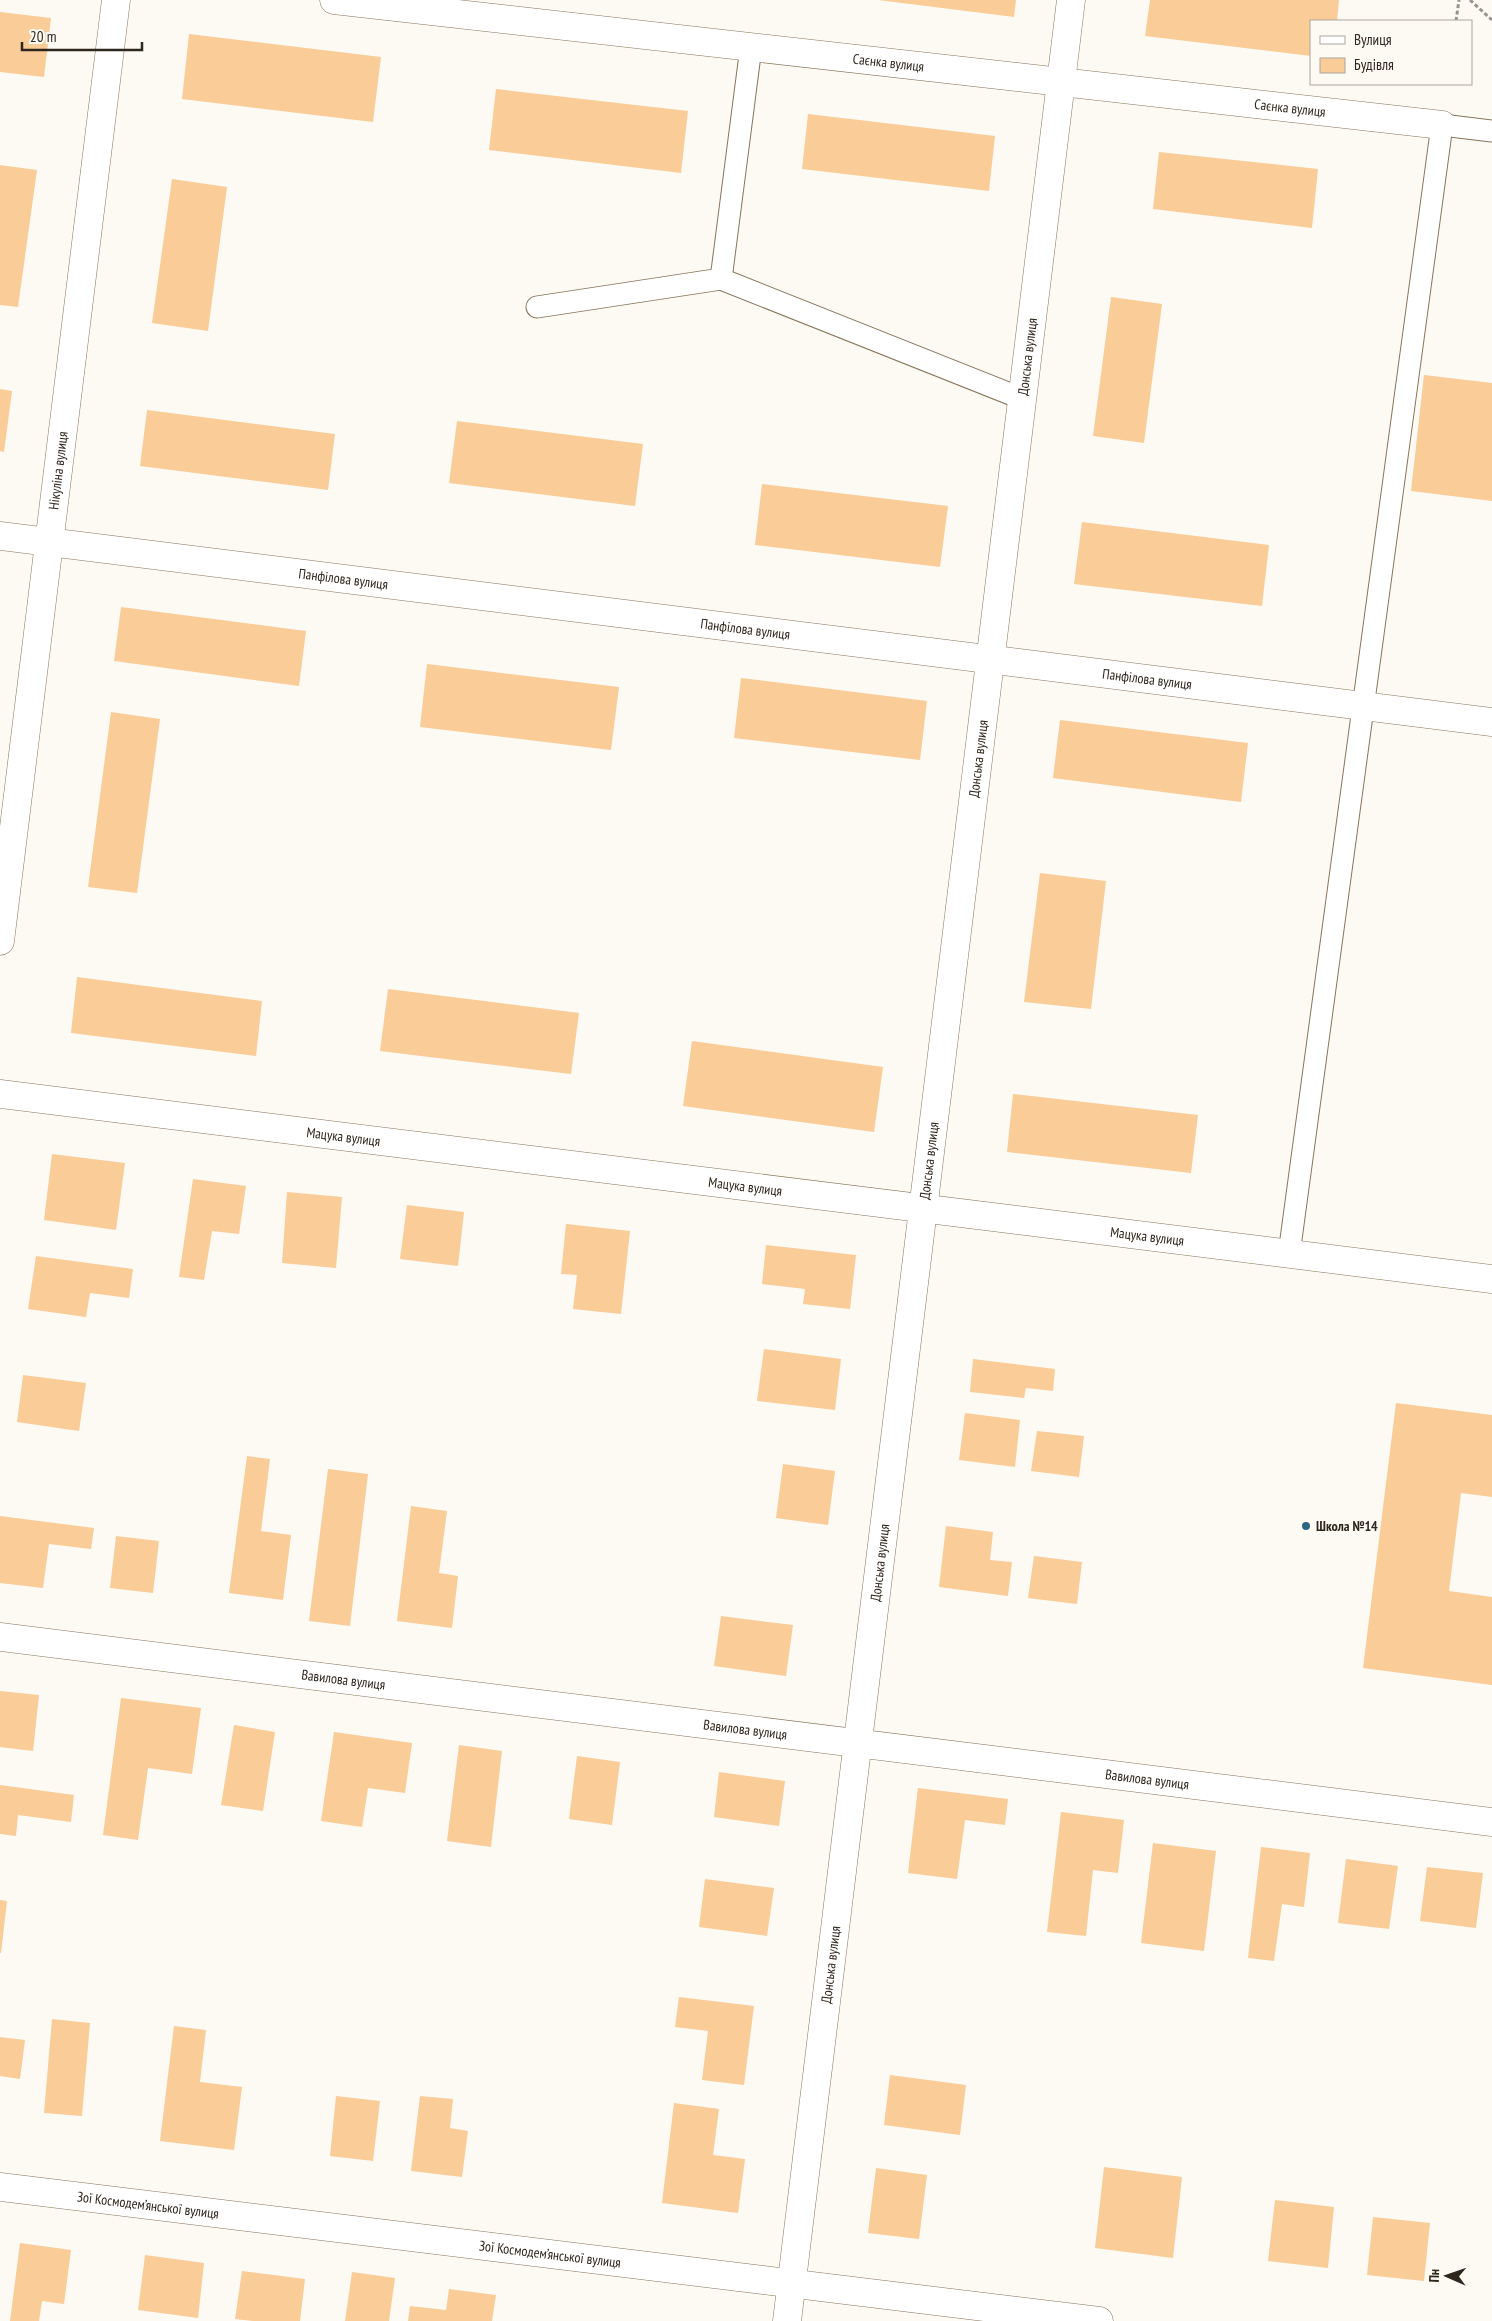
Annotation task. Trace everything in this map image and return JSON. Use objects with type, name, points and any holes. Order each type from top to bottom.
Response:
[{"type":"street","name":"Нікуліна вулиця","points":[[0,941],[116,0]]},
{"type":"street","name":"Саєнка вулиця","points":[[334,0],[1442,126]]},
{"type":"street","name":"Донська вулиця","points":[[787,2321],[1071,0]]},
{"type":"street","name":"Панфілова вулиця","points":[[0,536],[1492,722]]},
{"type":"street","name":"Мацука вулиця","points":[[0,1094],[1492,1279]]},
{"type":"street","name":"Вавилова вулиця","points":[[0,1637],[1492,1822]]},
{"type":"street","name":"Зої Космодем’янської вулиця","points":[[0,2187],[1099,2321]]},
{"type":"lane","points":[[721,279],[751,47]]},
{"type":"lane","points":[[1289,1254],[1442,126],[1492,131]]},
{"type":"lane","points":[[537,307],[721,279],[1023,400]]},
{"type":"path","points":[[1456,20],[1459,0]]},
{"type":"path","points":[[1470,0],[1492,20]]},
{"type":"building","points":[[878,0],[1016,0],[1014,17]]},
{"type":"building","points":[[1150,0],[1339,0],[1337,20],[1310,20],[1310,56],[1145,36]]},
{"type":"building","points":[[0,12],[51,18],[44,77],[0,72]]},
{"type":"building","points":[[189,34],[381,57],[373,122],[182,99]]},
{"type":"building","points":[[496,89],[688,111],[681,173],[489,150]]},
{"type":"building","points":[[808,114],[995,136],[989,191],[802,169]]},
{"type":"building","points":[[1159,152],[1318,169],[1312,228],[1153,209]]},
{"type":"building","points":[[0,165],[37,170],[18,307],[0,305]]},
{"type":"building","points":[[172,179],[227,187],[208,331],[152,323]]},
{"type":"building","points":[[1111,297],[1162,304],[1144,443],[1093,436]]},
{"type":"building","points":[[1424,375],[1492,383],[1492,501],[1411,491]]},
{"type":"building","points":[[0,389],[12,391],[4,452],[0,451]]},
{"type":"building","points":[[147,410],[335,434],[328,490],[140,466]]},
{"type":"building","points":[[457,421],[643,444],[635,506],[449,483]]},
{"type":"building","points":[[762,484],[948,506],[940,567],[755,545]]},
{"type":"building","points":[[1082,522],[1269,545],[1262,606],[1074,584]]},
{"type":"building","points":[[121,607],[306,631],[299,686],[114,661]]},
{"type":"building","points":[[427,664],[619,687],[611,750],[420,727]]},
{"type":"building","points":[[741,678],[927,701],[920,760],[734,738]]},
{"type":"building","points":[[111,712],[160,719],[137,893],[88,887]]},
{"type":"building","points":[[1060,720],[1248,743],[1241,802],[1053,778]]},
{"type":"building","points":[[1040,873],[1106,881],[1091,1009],[1024,1002]]},
{"type":"building","points":[[77,977],[262,1001],[256,1056],[71,1033]]},
{"type":"building","points":[[388,989],[579,1013],[571,1074],[380,1051]]},
{"type":"building","points":[[692,1041],[883,1067],[874,1132],[683,1106]]},
{"type":"building","points":[[1013,1094],[1198,1115],[1191,1173],[1007,1152]]},
{"type":"building","points":[[52,1154],[125,1163],[116,1230],[44,1220]]},
{"type":"building","points":[[193,1179],[246,1186],[239,1234],[212,1231],[204,1280],[179,1277]]},
{"type":"building","points":[[287,1192],[342,1197],[336,1268],[282,1263]]},
{"type":"building","points":[[407,1205],[464,1212],[458,1266],[400,1259]]},
{"type":"building","points":[[566,1224],[630,1231],[621,1314],[573,1309],[577,1275],[561,1274]]},
{"type":"building","points":[[766,1245],[856,1255],[850,1309],[803,1304],[805,1289],[762,1284]]},
{"type":"building","points":[[36,1256],[133,1269],[129,1298],[90,1293],[86,1317],[28,1309]]},
{"type":"building","points":[[764,1349],[841,1359],[835,1410],[757,1401]]},
{"type":"building","points":[[973,1359],[1055,1369],[1053,1391],[1026,1388],[1024,1398],[970,1392]]},
{"type":"building","points":[[23,1375],[86,1383],[79,1431],[17,1422]]},
{"type":"building","points":[[1396,1403],[1492,1415],[1492,1497],[1461,1493],[1449,1591],[1492,1597],[1492,1685],[1363,1668]]},
{"type":"building","points":[[965,1413],[1020,1420],[1015,1467],[959,1460]]},
{"type":"building","points":[[1037,1431],[1084,1436],[1079,1477],[1031,1471]]},
{"type":"building","points":[[247,1456],[270,1459],[261,1531],[291,1535],[283,1600],[229,1593]]},
{"type":"building","points":[[783,1464],[835,1471],[828,1525],[776,1518]]},
{"type":"building","points":[[328,1469],[368,1474],[350,1626],[309,1621]]},
{"type":"building","points":[[411,1506],[447,1511],[439,1573],[458,1576],[452,1628],[397,1621]]},
{"type":"building","points":[[0,1516],[94,1528],[91,1549],[49,1544],[43,1588],[0,1583]]},
{"type":"building","points":[[946,1526],[993,1532],[990,1560],[1012,1562],[1008,1596],[939,1587]]},
{"type":"building","points":[[116,1536],[159,1541],[153,1593],[110,1588]]},
{"type":"building","points":[[1034,1556],[1082,1562],[1077,1604],[1028,1598]]},
{"type":"building","points":[[721,1616],[793,1625],[786,1676],[714,1666]]},
{"type":"building","points":[[0,1691],[39,1695],[33,1751],[0,1747]]},
{"type":"building","points":[[121,1698],[201,1708],[192,1774],[148,1768],[138,1840],[103,1835]]},
{"type":"building","points":[[234,1725],[275,1732],[263,1811],[221,1805]]},
{"type":"building","points":[[334,1732],[412,1743],[405,1793],[368,1788],[362,1827],[321,1821]]},
{"type":"building","points":[[459,1745],[502,1751],[491,1847],[447,1841]]},
{"type":"building","points":[[577,1756],[620,1762],[612,1825],[569,1819]]},
{"type":"building","points":[[719,1772],[785,1781],[779,1826],[714,1817]]},
{"type":"building","points":[[0,1785],[74,1795],[71,1822],[18,1815],[16,1836],[0,1834]]},
{"type":"building","points":[[918,1788],[1008,1799],[1005,1825],[965,1820],[957,1879],[908,1873]]},
{"type":"building","points":[[1061,1812],[1124,1820],[1118,1873],[1093,1870],[1086,1936],[1047,1932]]},
{"type":"building","points":[[1153,1843],[1216,1851],[1204,1951],[1141,1943]]},
{"type":"building","points":[[1261,1847],[1310,1853],[1304,1907],[1282,1904],[1274,1961],[1248,1958]]},
{"type":"building","points":[[1346,1859],[1398,1866],[1389,1929],[1338,1923]]},
{"type":"building","points":[[1427,1867],[1483,1873],[1476,1928],[1420,1921]]},
{"type":"building","points":[[705,1879],[774,1888],[767,1936],[699,1927]]},
{"type":"building","points":[[0,1900],[7,1901],[1,1953],[0,1953]]},
{"type":"building","points":[[679,1997],[754,2006],[744,2085],[702,2080],[708,2031],[675,2027]]},
{"type":"building","points":[[52,2019],[90,2023],[82,2116],[44,2113]]},
{"type":"building","points":[[174,2026],[206,2030],[200,2082],[242,2087],[234,2150],[160,2141]]},
{"type":"building","points":[[0,2037],[25,2040],[20,2079],[0,2076]]},
{"type":"building","points":[[890,2075],[966,2085],[960,2135],[884,2125]]},
{"type":"building","points":[[336,2096],[380,2101],[373,2161],[330,2156]]},
{"type":"building","points":[[420,2096],[453,2099],[450,2128],[468,2131],[462,2177],[411,2171]]},
{"type":"building","points":[[674,2103],[719,2109],[713,2155],[745,2159],[738,2213],[662,2203]]},
{"type":"building","points":[[1104,2167],[1182,2177],[1173,2258],[1095,2248]]},
{"type":"building","points":[[876,2168],[927,2175],[919,2239],[868,2233]]},
{"type":"building","points":[[1275,2200],[1334,2207],[1328,2268],[1268,2261]]},
{"type":"building","points":[[1373,2217],[1430,2223],[1424,2281],[1367,2275]]},
{"type":"building","points":[[20,2243],[71,2250],[64,2304],[42,2301],[39,2321],[10,2321]]},
{"type":"building","points":[[145,2255],[204,2263],[198,2318],[138,2310]]},
{"type":"building","points":[[242,2271],[305,2279],[300,2321],[235,2319]]},
{"type":"building","points":[[352,2272],[395,2278],[389,2321],[345,2321]]},
{"type":"building","points":[[449,2289],[496,2295],[492,2321],[408,2321],[410,2306],[446,2310]]},
{"type":"place","name":"Школа №14","points":[[1306,1526]]}]
